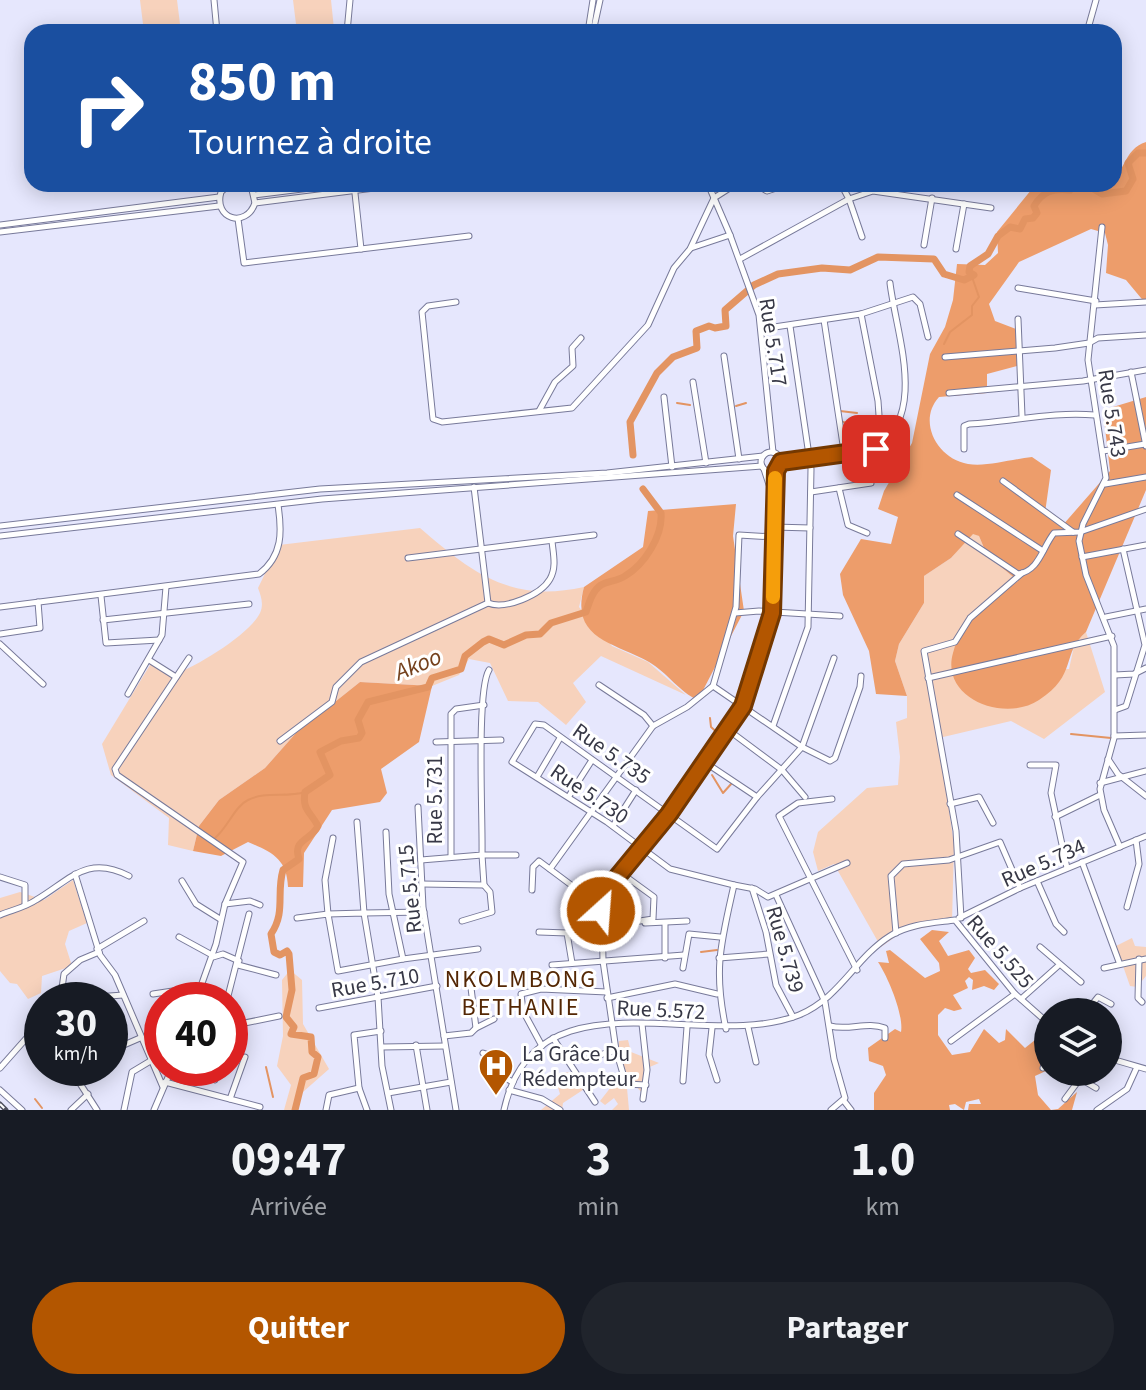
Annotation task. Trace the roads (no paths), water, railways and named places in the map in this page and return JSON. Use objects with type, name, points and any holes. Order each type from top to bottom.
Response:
[{"type":"street","points":[[214,0],[216,24]]},
{"type":"street","points":[[348,24],[350,0]]},
{"type":"street","points":[[592,24],[593,0]]},
{"type":"street","points":[[593,24],[600,0]]},
{"type":"street","points":[[1089,24],[1096,0]]},
{"type":"street","points":[[223,192],[219,197],[219,206],[225,214],[238,219],[248,215],[255,203],[251,192]]},
{"type":"street","points":[[254,195],[278,192]]},
{"type":"street","points":[[255,203],[323,192]]},
{"type":"street","points":[[355,192],[361,249]]},
{"type":"street","name":"Rue 5.717","points":[[711,192],[740,259],[761,329],[773,452]]},
{"type":"street","points":[[456,302],[428,306],[422,312],[433,419],[442,422],[572,408],[648,325],[674,268],[690,249],[714,198],[723,192]]},
{"type":"street","points":[[845,192],[862,237]]},
{"type":"street","points":[[740,259],[849,199],[870,192]]},
{"type":"street","points":[[881,192],[991,208]]},
{"type":"street","points":[[0,225],[219,197]]},
{"type":"street","points":[[924,245],[932,198]]},
{"type":"street","points":[[956,249],[964,204]]},
{"type":"street","points":[[0,232],[219,206]]},
{"type":"street","points":[[238,219],[244,263],[469,236]]},
{"type":"street","name":"Rue 5.743","points":[[1076,532],[1105,484],[1103,451],[1090,378],[1089,343],[1096,303],[1102,227]]},
{"type":"street","points":[[690,249],[730,235]]},
{"type":"street","points":[[781,462],[844,451],[861,453],[879,447],[897,425],[904,393],[890,283]]},
{"type":"street","points":[[1018,288],[1096,303],[1146,302]]},
{"type":"street","points":[[761,329],[861,314],[908,297],[918,299],[928,337]]},
{"type":"street","points":[[861,314],[878,401],[879,447]]},
{"type":"street","points":[[1018,319],[1022,416]]},
{"type":"street","points":[[824,320],[844,451]]},
{"type":"street","points":[[773,726],[808,627],[809,457],[790,326]]},
{"type":"street","points":[[945,357],[1019,352],[1089,343],[1098,338],[1146,335]]},
{"type":"street","points":[[539,411],[555,382],[573,366],[572,348],[581,338]]},
{"type":"street","points":[[724,356],[739,459]]},
{"type":"street","points":[[949,393],[1146,370]]},
{"type":"street","points":[[1103,451],[1146,445],[1131,372]]},
{"type":"street","points":[[693,382],[706,463]]},
{"type":"street","points":[[664,397],[672,467]]},
{"type":"street","points":[[964,449],[964,426],[1022,416],[1095,415]]},
{"type":"street","points":[[879,447],[899,454]]},
{"type":"street","points":[[0,526],[356,486],[672,467],[763,456],[773,452],[781,462]]},
{"type":"street","points":[[763,456],[763,467],[773,497]]},
{"type":"street","points":[[646,1085],[626,1084],[616,1050],[609,1021],[603,961],[602,908],[621,873],[669,814],[743,706],[772,613],[773,497],[776,471],[781,462]]},
{"type":"street","points":[[0,536],[474,487],[763,467],[776,471]]},
{"type":"street","points":[[1105,484],[1146,477]]},
{"type":"street","points":[[1003,481],[1076,532],[1082,557],[1106,617],[1112,636],[1115,710],[1114,736],[1100,783],[1100,795],[1120,847]]},
{"type":"street","points":[[811,492],[871,483]]},
{"type":"street","points":[[474,487],[488,603]]},
{"type":"street","points":[[839,488],[848,525],[867,533]]},
{"type":"street","points":[[957,495],[1043,551]]},
{"type":"street","points":[[0,607],[247,577],[267,568],[281,539],[278,505]]},
{"type":"street","points":[[156,508],[157,519]]},
{"type":"street","points":[[958,919],[957,856],[924,651],[955,642],[970,618],[1022,573],[1031,570],[1054,533],[1076,532],[1146,509]]},
{"type":"street","points":[[774,527],[810,528]]},
{"type":"street","points":[[958,534],[1022,573]]},
{"type":"street","points":[[408,558],[594,535]]},
{"type":"street","points":[[550,869],[653,726],[687,707],[713,686],[735,613],[737,538],[739,535],[774,537]]},
{"type":"street","points":[[280,741],[332,702],[336,687],[361,662],[488,603],[507,603],[542,588],[554,567],[552,541]]},
{"type":"street","points":[[1082,557],[1146,545]]},
{"type":"street","points":[[1115,710],[1126,706],[1145,645],[1123,549]]},
{"type":"street","points":[[128,694],[160,640],[166,587]]},
{"type":"street","points":[[101,596],[108,644],[160,640]]},
{"type":"street","points":[[0,634],[40,628],[38,602]]},
{"type":"street","points":[[103,620],[249,604]]},
{"type":"street","points":[[1106,617],[1146,609]]},
{"type":"street","points":[[735,613],[840,616]]},
{"type":"street","points":[[928,678],[1112,636]]},
{"type":"street","points":[[0,644],[43,684]]},
{"type":"street","points":[[189,658],[116,766],[116,772],[243,862],[225,904],[212,956],[201,982]]},
{"type":"street","points":[[703,761],[757,797],[802,747],[834,658]]},
{"type":"street","points":[[149,660],[176,677]]},
{"type":"street","points":[[1115,675],[1134,674],[1146,668]]},
{"type":"street","points":[[462,921],[491,914],[490,892],[484,885],[481,792],[485,676],[489,670]]},
{"type":"street","points":[[713,686],[802,747],[833,760],[860,687],[861,676]]},
{"type":"street","points":[[599,685],[644,715],[653,726]]},
{"type":"street","points":[[450,742],[453,711],[484,705]]},
{"type":"street","name":"Rue 5.735","points":[[537,723],[717,849],[757,797]]},
{"type":"street","name":"Rue 5.730","points":[[537,723],[512,762],[569,796],[677,871],[752,888],[763,896],[776,895]]},
{"type":"street","points":[[727,729],[782,770],[788,782],[805,797]]},
{"type":"street","points":[[1114,736],[1146,735]]},
{"type":"street","points":[[537,777],[560,738]]},
{"type":"street","points":[[436,742],[501,740]]},
{"type":"street","name":"Rue 5.731","points":[[450,742],[451,857]]},
{"type":"street","points":[[1108,759],[1146,796]]},
{"type":"street","points":[[569,796],[592,760]]},
{"type":"street","points":[[1030,765],[1056,765],[1051,793],[1067,868]]},
{"type":"street","points":[[1100,783],[1146,771]]},
{"type":"street","points":[[613,826],[636,790]]},
{"type":"street","points":[[1055,817],[1100,795]]},
{"type":"street","points":[[950,804],[979,797],[993,823]]},
{"type":"street","points":[[832,799],[798,803],[779,816],[857,970]]},
{"type":"street","name":"Rue 5.715","points":[[418,807],[424,912],[456,1110]]},
{"type":"street","points":[[357,822],[364,913],[378,997],[381,1060],[391,1110]]},
{"type":"street","points":[[386,832],[392,914],[403,959]]},
{"type":"street","name":"Rue 5.734","points":[[958,919],[1020,888],[1146,836]]},
{"type":"street","points":[[333,838],[325,880],[338,971],[478,949]]},
{"type":"street","points":[[1127,907],[1139,864],[1136,840]]},
{"type":"street","points":[[825,1002],[896,933],[891,876],[903,864],[957,856],[1000,842],[1020,888]]},
{"type":"street","points":[[421,860],[516,855]]},
{"type":"street","points":[[532,890],[534,863],[539,861],[602,908]]},
{"type":"street","points":[[1082,862],[1119,962]]},
{"type":"street","points":[[847,863],[776,895],[825,1002],[844,1101],[851,1110]]},
{"type":"street","points":[[0,915],[25,905],[75,874],[111,867],[129,876]]},
{"type":"street","points":[[621,873],[654,897],[656,911],[653,919],[644,923]]},
{"type":"street","points":[[75,874],[98,950],[116,982]]},
{"type":"street","points":[[0,877],[25,885],[25,905]]},
{"type":"street","points":[[182,881],[196,904],[220,919]]},
{"type":"street","points":[[1037,881],[1056,924],[1064,932]]},
{"type":"street","points":[[422,884],[484,885]]},
{"type":"street","points":[[726,1029],[717,994],[720,937],[734,885]]},
{"type":"street","name":"Rue 5.739","points":[[752,888],[776,985],[793,1017]]},
{"type":"street","points":[[225,904],[250,901],[260,905]]},
{"type":"street","points":[[297,918],[328,914],[424,912]]},
{"type":"street","points":[[232,982],[249,914]]},
{"type":"street","name":"Rue 5.525","points":[[896,933],[958,919],[1015,994],[1034,1011]]},
{"type":"street","points":[[63,982],[64,974],[80,960],[144,921]]},
{"type":"street","points":[[600,927],[687,921]]},
{"type":"street","points":[[665,924],[665,958]]},
{"type":"street","points":[[539,932],[567,933],[572,963]]},
{"type":"street","points":[[683,968],[691,932],[720,937]]},
{"type":"street","points":[[179,937],[212,956],[223,954],[238,963],[276,975]]},
{"type":"street","points":[[1040,947],[1058,966],[1081,982]]},
{"type":"street","points":[[719,958],[769,954]]},
{"type":"street","points":[[552,965],[684,955]]},
{"type":"street","points":[[1104,968],[1142,959],[1138,998],[1142,1002]]},
{"type":"street","points":[[1021,999],[1058,966]]},
{"type":"street","points":[[542,1046],[523,1011],[521,994],[541,989],[607,995],[675,984],[717,994]]},
{"type":"street","name":"Rue 5.710","points":[[319,1008],[437,986]]},
{"type":"street","points":[[471,988],[476,1028]]},
{"type":"street","points":[[951,1041],[1015,994]]},
{"type":"street","name":"Rue 5.572","points":[[504,1110],[513,1082],[542,1046],[572,1029],[609,1021],[726,1029],[748,1027],[793,1017],[825,1002]]},
{"type":"street","points":[[128,1008],[144,1045]]},
{"type":"street","points":[[248,1022],[279,1016]]},
{"type":"street","points":[[444,1036],[471,1033],[494,1019]]},
{"type":"street","points":[[642,1024],[646,1085],[643,1099]]},
{"type":"street","points":[[830,1026],[846,1030],[877,1025],[885,1028],[885,1038]]},
{"type":"street","points":[[683,1081],[687,1027]]},
{"type":"street","points":[[748,1027],[756,1062]]},
{"type":"street","points":[[712,1028],[709,1055],[717,1080]]},
{"type":"street","points":[[367,1110],[359,1088],[353,1037],[381,1031]]},
{"type":"street","points":[[128,1043],[140,1038]]},
{"type":"street","points":[[553,1038],[595,1102]]},
{"type":"street","points":[[0,1068],[24,1041]]},
{"type":"street","points":[[416,1045],[427,1110]]},
{"type":"street","points":[[382,1047],[445,1046]]},
{"type":"street","points":[[590,1058],[616,1050]]},
{"type":"street","points":[[483,1053],[497,1058],[494,1073],[513,1082]]},
{"type":"street","points":[[1122,1062],[1146,1069]]},
{"type":"street","points":[[124,1110],[133,1070],[144,1064]]},
{"type":"street","points":[[1097,1110],[1127,1089],[1137,1067]]},
{"type":"street","points":[[388,1093],[451,1082]]},
{"type":"street","points":[[82,1086],[97,1110]]},
{"type":"street","points":[[154,1110],[164,1086]]},
{"type":"street","points":[[169,1086],[260,1107]]},
{"type":"street","points":[[230,1099],[235,1086]]},
{"type":"street","points":[[1065,1099],[1075,1086]]},
{"type":"street","points":[[326,1110],[329,1095],[359,1088]]},
{"type":"street","points":[[0,1090],[22,1110]]},
{"type":"street","points":[[509,1090],[550,1102],[560,1110]]},
{"type":"street","points":[[71,1110],[88,1094]]},
{"type":"street","points":[[831,1110],[844,1101]]},
{"type":"waterway","name":"Akoo","points":[[1122,192],[1126,191],[1133,179],[1128,163],[1138,153],[1146,153]]},
{"type":"waterway","name":"Akoo","points":[[633,455],[630,422],[657,373],[673,357],[697,348],[696,331],[709,326],[726,326],[725,310],[754,285],[778,274],[822,268],[850,270],[878,257],[934,259],[944,274],[964,280],[974,275],[969,272],[970,266],[988,254],[998,236],[1010,227],[1020,229],[1025,219],[1033,218],[1037,213],[1034,206],[1050,192]]},
{"type":"waterway","name":"Akoo","points":[[1099,192],[1118,192]]},
{"type":"waterway","points":[[944,344],[950,332],[972,315],[972,306],[979,297],[972,277]]},
{"type":"waterway","points":[[677,403],[690,405]]},
{"type":"waterway","points":[[736,406],[746,403]]},
{"type":"waterway","points":[[840,411],[857,413]]},
{"type":"waterway","points":[[840,421],[856,426]]},
{"type":"waterway","points":[[898,437],[908,449]]},
{"type":"waterway","name":"Akoo","points":[[295,1110],[303,1078],[314,1074],[318,1057],[312,1052],[311,1037],[291,1034],[294,1027],[286,1017],[292,990],[289,954],[287,951],[280,955],[274,952],[271,934],[280,910],[283,870],[299,859],[300,844],[318,826],[304,798],[305,792],[330,775],[320,752],[341,741],[359,738],[362,733],[358,720],[368,702],[428,687],[432,678],[461,669],[465,656],[489,639],[504,645],[526,635],[540,634],[551,623],[586,612],[598,588],[632,571],[655,540],[661,513],[643,489]]},
{"type":"waterway","points":[[710,718],[711,727],[720,735]]},
{"type":"waterway","points":[[1071,734],[1111,738]]},
{"type":"waterway","points":[[712,775],[723,793],[732,783]]},
{"type":"waterway","points":[[215,838],[248,800],[305,792]]},
{"type":"waterway","points":[[701,952],[717,950]]},
{"type":"waterway","points":[[266,1067],[273,1097]]},
{"type":"waterway","points":[[35,1099],[42,1108]]},
{"type":"railway","points":[[0,1104],[6,1110]]},
{"type":"place","name":"La Grâce Du Rédempteur","points":[[496,1097]]},
{"type":"district","name":"NKOLMBONG BETHANIE","points":[[521,993]]}]
